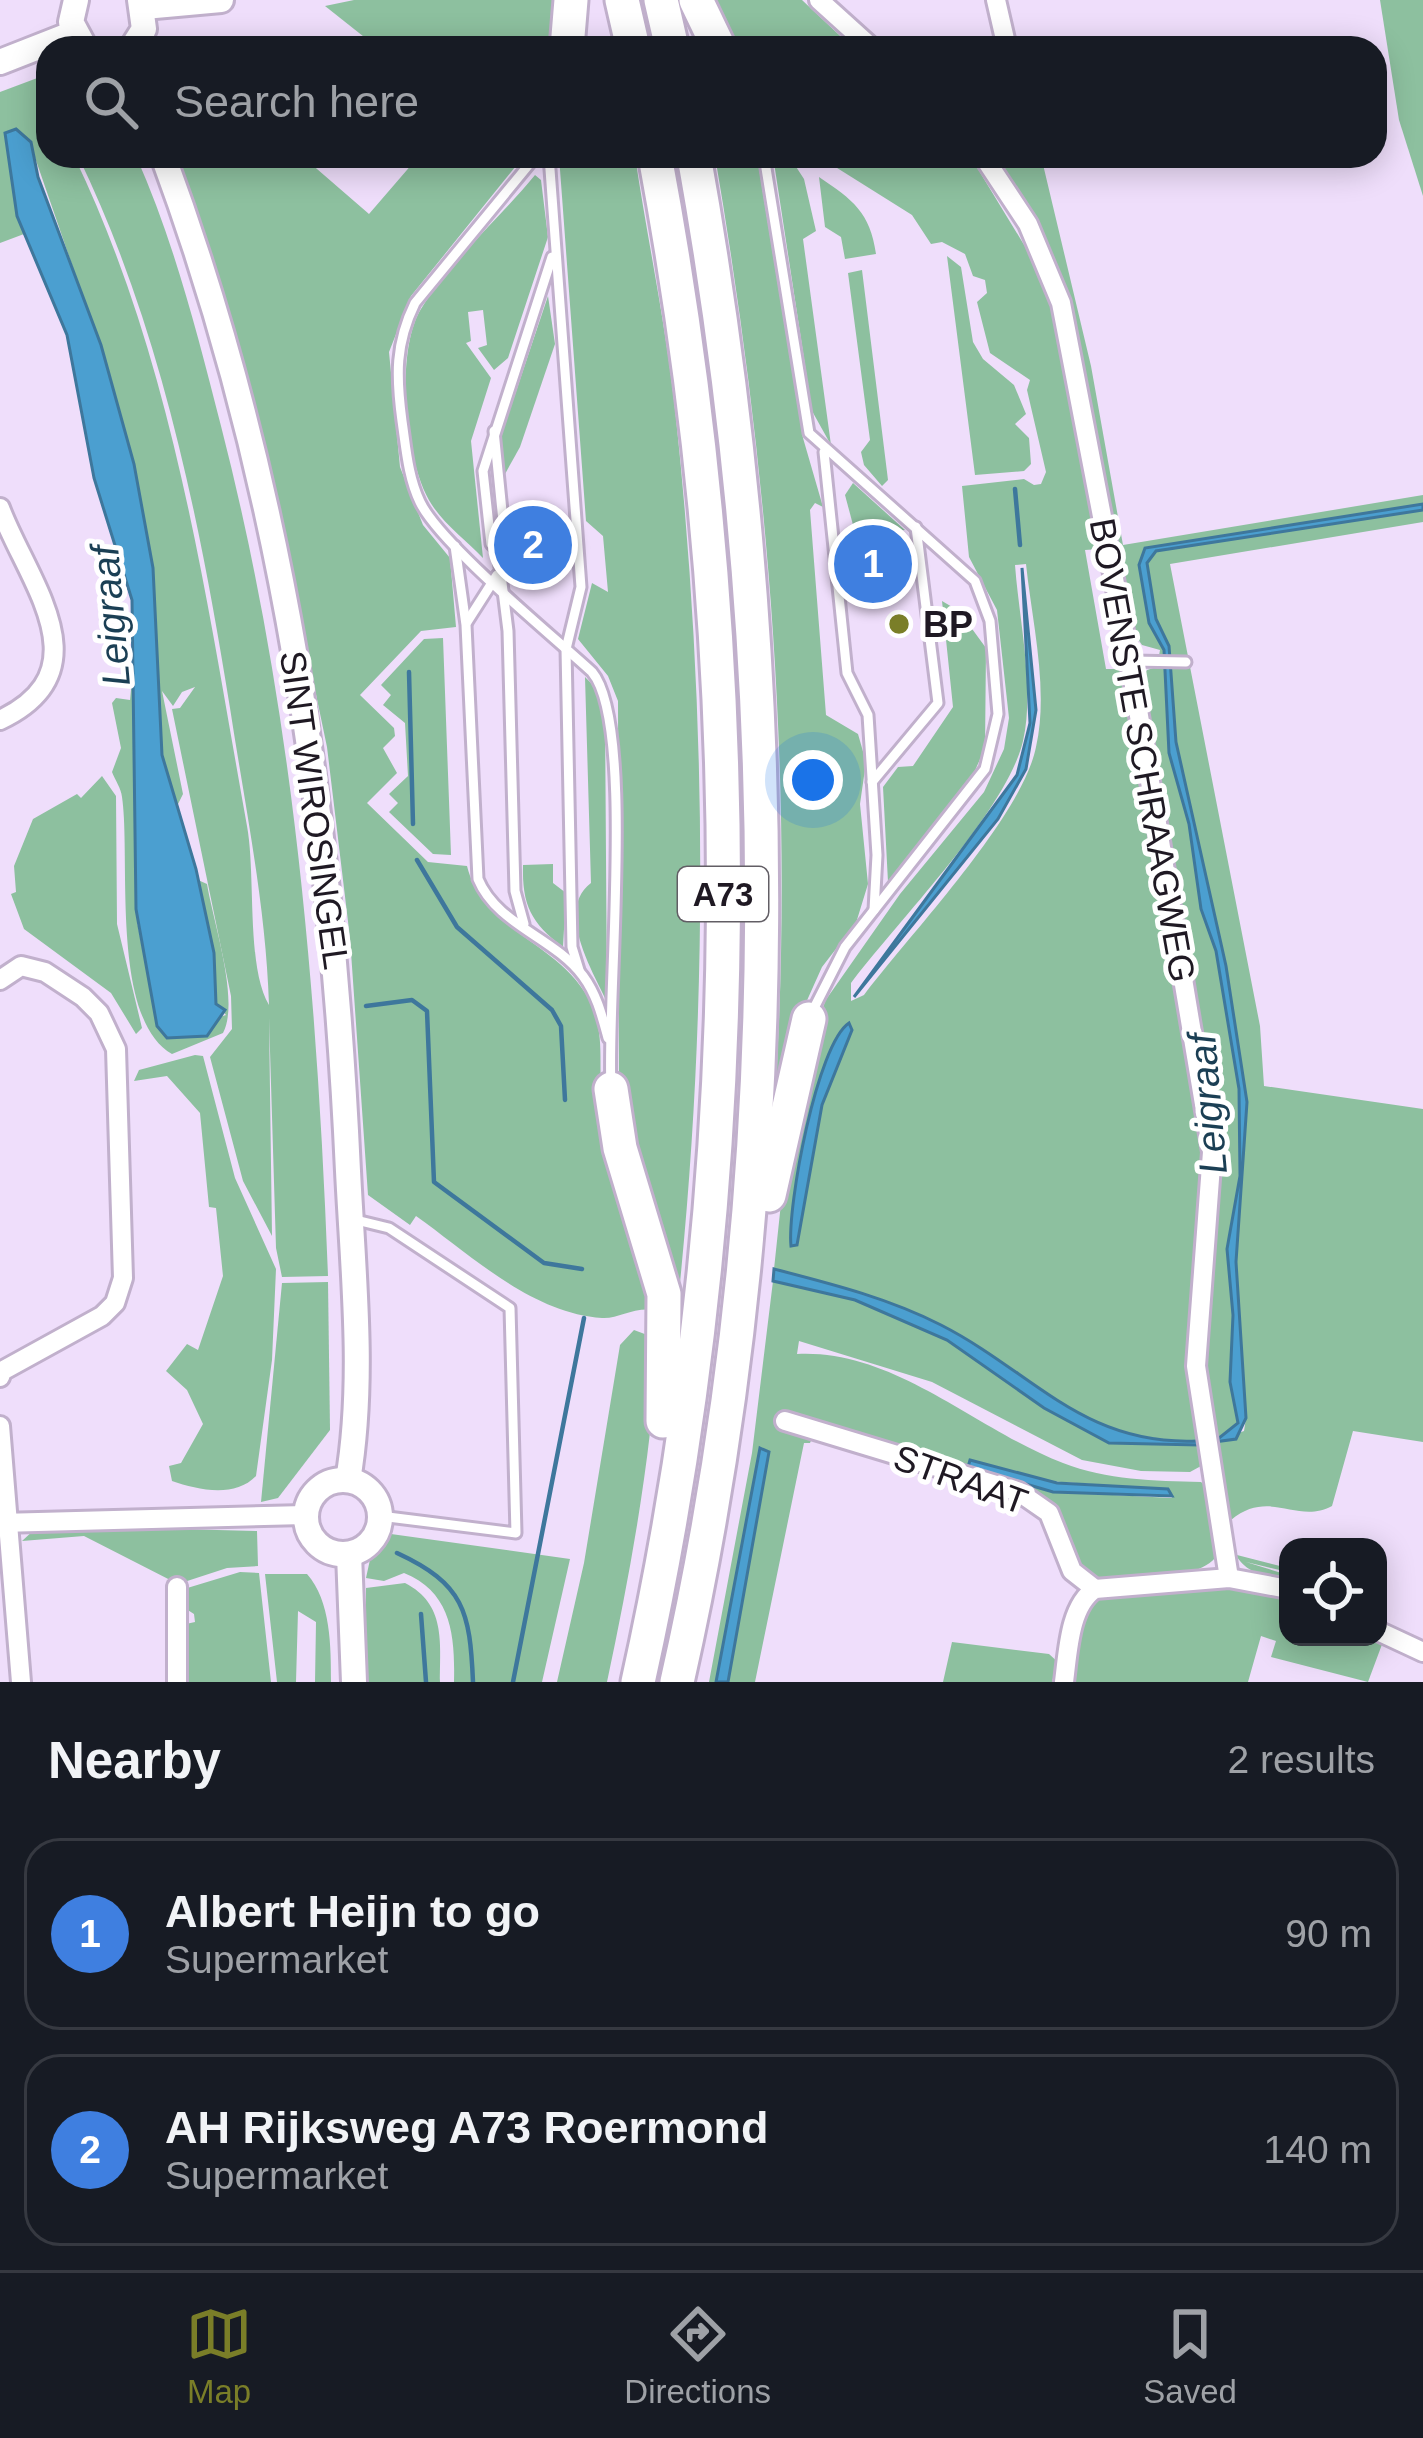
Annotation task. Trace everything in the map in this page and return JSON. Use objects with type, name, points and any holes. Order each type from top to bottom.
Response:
[{"type":"highway","points":[[568,36],[571,0]]},
{"type":"highway","points":[[622,0],[630,36]]},
{"type":"highway","points":[[662,0],[670,36]]},
{"type":"highway","points":[[696,0],[713,36]]},
{"type":"highway","name":"A73","points":[[638,1682],[687,1411],[712,1171],[723,920],[720,716],[704,485],[657,168]]},
{"type":"highway","name":"A73","points":[[677,1682],[734,1348],[759,1038],[758,718],[741,478],[696,168]]},
{"type":"highway","name":"A73","points":[[734,1348],[755,1293],[782,1118],[809,1019]]},
{"type":"highway","name":"A73","points":[[611,1072],[620,1148],[657,1262],[666,1319],[667,1383],[643,1584],[649,1632]]},
{"type":"main road","points":[[76,0],[79,36]]},
{"type":"main road","points":[[140,36],[145,29],[142,3],[221,0]]},
{"type":"main road","points":[[0,62],[36,52]]},
{"type":"main road","name":"SINT WIROSINGEL","points":[[168,168],[251,445],[304,693],[332,906],[351,1219],[355,1420],[348,1480]]},
{"type":"main road","points":[[348,1480],[374,1496],[380,1516],[368,1545],[349,1554],[318,1545],[305,1515],[314,1492],[348,1480]]},
{"type":"main road","points":[[349,1554],[355,1682]]},
{"type":"street","points":[[819,0],[859,36]]},
{"type":"street","points":[[996,0],[1004,36]]},
{"type":"street","name":"BOVENSTE SCHRAAGWEG","points":[[991,168],[1028,224],[1060,303],[1130,662],[1212,1152],[1196,1310],[1204,1430],[1229,1578]]},
{"type":"street","points":[[0,508],[43,596],[53,669],[38,697],[0,720]]},
{"type":"street","points":[[0,980],[21,967],[45,972],[83,997],[109,1028],[120,1069],[123,1278],[115,1303],[102,1316],[0,1372]]},
{"type":"street","name":"STRAAT","points":[[785,1420],[1018,1492],[1049,1513],[1072,1571],[1089,1593]]},
{"type":"street","points":[[0,1426],[4,1522],[21,1682]]},
{"type":"street","points":[[4,1522],[305,1515]]},
{"type":"street","points":[[1064,1682],[1089,1593],[1229,1578],[1279,1587]]},
{"type":"street","points":[[177,1586],[177,1682]]},
{"type":"street","points":[[1387,1635],[1423,1652]]},
{"type":"lane","name":"A73","points":[[526,168],[415,304],[397,353],[409,469],[422,506],[453,542],[496,576],[503,589],[603,686],[610,708],[615,834],[611,1072]]},
{"type":"lane","name":"A73","points":[[550,168],[581,586],[566,649],[572,946],[578,970],[600,1008],[611,1072]]},
{"type":"lane","name":"A73","points":[[766,168],[805,422],[824,452],[916,527],[982,592],[990,621],[998,713],[985,769],[874,910],[829,974],[809,1019]]},
{"type":"lane","name":"A73","points":[[496,576],[498,551],[505,541],[494,430],[556,241]]},
{"type":"lane","name":"A73","points":[[824,452],[848,674],[868,715],[874,910]]},
{"type":"lane","points":[[872,782],[938,703],[916,527]]},
{"type":"lane","name":"A73","points":[[453,542],[466,625],[475,868],[490,900],[578,970]]},
{"type":"lane","points":[[466,625],[496,576]]},
{"type":"lane","points":[[503,589],[516,899],[528,930]]},
{"type":"lane","points":[[1130,662],[1180,662]]},
{"type":"lane","points":[[351,1219],[388,1228],[510,1308],[516,1533],[380,1516]]},
{"type":"green space","points":[[354,0],[562,0],[559,36],[363,36],[325,6]]},
{"type":"green space","points":[[705,0],[802,0],[840,36],[722,36]]},
{"type":"green space","points":[[1380,0],[1423,0],[1423,196],[1399,120]]},
{"type":"green space","points":[[36,78],[36,160],[30,143],[17,133],[8,136],[6,145],[24,234],[0,243],[0,92]]},
{"type":"green space","points":[[39,168],[79,168],[138,317],[162,400],[201,570],[247,826],[254,945],[269,1005],[254,856],[191,496],[133,288],[83,168],[141,168],[184,289],[221,426],[267,636],[284,742],[317,1061],[328,1276],[282,1277],[276,1248],[269,1018],[272,1236],[243,1181],[210,1057],[232,1029],[231,996],[172,709],[180,708],[195,687],[182,692],[173,706],[162,691],[183,794],[176,808],[162,755],[151,555],[111,378]]},
{"type":"green space","points":[[181,168],[316,168],[369,214],[409,168],[514,168],[411,296],[389,352],[400,467],[423,525],[450,558],[456,627],[421,631],[360,695],[394,728],[395,736],[383,748],[397,773],[367,803],[428,862],[467,866],[490,908],[563,967],[592,1006],[599,1030],[607,1132],[655,1310],[602,1318],[551,1305],[503,1280],[416,1216],[410,1225],[368,1195],[350,938],[327,747],[266,455]]},
{"type":"green space","points":[[560,168],[637,168],[676,418],[698,749],[699,971],[678,1302],[619,1081],[618,701],[608,676],[578,639],[592,583],[608,592],[603,536],[586,521]]},
{"type":"green space","points":[[717,168],[759,168],[803,438],[823,507],[815,503],[810,510],[826,715],[858,734],[866,762],[860,804],[868,884],[856,923],[822,967],[800,1016],[774,1114],[782,873],[779,753],[763,514]]},
{"type":"green space","points":[[775,168],[797,168],[804,179],[816,231],[803,239],[831,445],[812,411]]},
{"type":"green space","points":[[837,168],[977,168],[1043,276],[1063,340],[1101,549],[1085,550],[1106,669],[1123,669],[1204,1146],[1190,1318],[1197,1441],[1153,1438],[1086,1417],[921,1315],[774,1269],[787,1147],[825,1001],[900,894],[984,792],[1004,749],[1009,718],[997,610],[969,557],[962,486],[1024,479],[1041,484],[1046,472],[1027,390],[1030,380],[990,353],[977,302],[987,293],[985,280],[973,276],[965,254],[942,242],[931,244],[912,215]],"holes":[[[1026,564],[1041,702],[1036,747],[1010,807],[864,995],[851,1001],[851,983],[974,832],[1013,769],[1023,741],[1027,699],[1015,565]]]},
{"type":"green space","points":[[997,168],[1044,168],[1091,366],[1123,545],[1423,495],[1423,504],[1146,548],[1140,569],[1149,623],[1163,646],[1169,753],[1189,824],[1201,909],[1216,951],[1239,1089],[1240,1176],[1227,1249],[1233,1315],[1230,1382],[1238,1423],[1229,1435],[1213,1438],[1204,1330],[1219,1156],[1140,682],[1147,670],[1157,667],[1160,650],[1142,645],[1129,626],[1067,301]]},
{"type":"green space","points":[[535,175],[541,180],[548,237],[508,358],[494,370],[478,348],[487,345],[483,310],[468,312],[471,341],[466,343],[491,378],[471,441],[483,558],[437,512],[422,486],[409,436],[408,351],[413,328],[433,291]]},
{"type":"green space","points":[[819,177],[858,208],[876,254],[845,259],[841,237],[825,227]]},
{"type":"green space","points":[[947,256],[961,267],[973,342],[983,359],[1014,385],[1026,414],[1015,424],[1029,438],[1031,464],[1024,471],[975,475]]},
{"type":"green space","points":[[862,270],[888,480],[882,486],[864,465],[861,452],[870,440],[848,273]]},
{"type":"green space","points":[[548,296],[555,344],[520,447],[505,474],[501,436]]},
{"type":"green space","points":[[853,483],[905,530],[856,536],[845,495]]},
{"type":"green space","points":[[1423,510],[1423,522],[1170,564],[1260,1026],[1264,1086],[1423,1109],[1423,1442],[1353,1431],[1332,1506],[1307,1512],[1258,1507],[1231,1520],[1237,1555],[1279,1566],[1279,1570],[1246,1562],[1279,1572],[1279,1579],[1249,1569],[1237,1558],[1233,1550],[1214,1442],[1244,1431],[1246,1418],[1236,1262],[1247,1102],[1226,966],[1176,742],[1169,646],[1156,619],[1147,563],[1156,551]]},
{"type":"green space","points":[[942,601],[959,611],[986,648],[985,748],[973,775],[888,882],[883,787],[898,767],[913,766],[953,707]]},
{"type":"green space","points":[[443,638],[451,855],[433,854],[389,812],[398,803],[389,794],[408,776],[405,723],[383,705],[391,695],[381,685],[424,639]]},
{"type":"green space","points":[[133,669],[137,921],[157,1026],[167,1037],[207,1036],[216,1018],[226,1015],[216,1004],[214,953],[198,880],[207,884],[229,1001],[223,1033],[172,1054],[152,1035],[139,1008],[127,935],[122,797],[112,772],[121,748],[112,703],[116,698],[130,700]]},
{"type":"green space","points":[[585,677],[597,689],[605,713],[607,1002],[577,925],[576,909],[591,883]]},
{"type":"green space","points":[[102,776],[116,796],[117,924],[142,1028],[136,1034],[111,993],[24,929],[11,894],[16,892],[14,866],[33,819],[77,794],[81,798]]},
{"type":"green space","points":[[553,864],[553,883],[566,893],[563,947],[536,921],[524,891],[523,865]]},
{"type":"green space","points":[[203,1056],[235,1178],[276,1269],[272,1360],[256,1476],[227,1490],[172,1481],[169,1466],[181,1463],[203,1424],[187,1390],[166,1371],[187,1344],[198,1350],[223,1276],[216,1208],[209,1207],[200,1113],[167,1076],[134,1081],[139,1070]]},
{"type":"green space","points":[[773,1281],[855,1300],[947,1340],[1044,1409],[1108,1442],[1198,1445],[1201,1466],[1190,1472],[1141,1471],[1082,1460],[932,1382],[799,1341],[797,1354],[868,1364],[934,1394],[1031,1449],[1080,1469],[1148,1480],[1201,1482],[1208,1488],[1215,1558],[1189,1572],[1149,1580],[1092,1575],[1076,1562],[1048,1502],[813,1436],[810,1443],[804,1443],[755,1682],[728,1682],[769,1452],[760,1448],[716,1682],[709,1682],[752,1453]],"holes":[[[971,1460],[1046,1481],[1168,1489],[1172,1498],[1053,1492]]]},
{"type":"green space","points":[[328,1282],[330,1430],[278,1498],[261,1502],[282,1283]]},
{"type":"green space","points":[[634,1330],[658,1339],[655,1382],[639,1511],[607,1682],[557,1682],[584,1563],[620,1345]]},
{"type":"green space","points":[[35,1529],[257,1531],[258,1566],[227,1568],[178,1584],[84,1536],[22,1541]]},
{"type":"green space","points":[[391,1534],[570,1559],[542,1682],[454,1682],[451,1633],[432,1592],[404,1573],[384,1581],[366,1578],[371,1555]]},
{"type":"green space","points":[[240,1572],[259,1573],[271,1682],[183,1682],[186,1624],[195,1622],[194,1614],[183,1607],[184,1589]]},
{"type":"green space","points":[[265,1574],[307,1574],[315,1585],[328,1625],[331,1682],[315,1682],[316,1622],[298,1611],[296,1682],[277,1682]]},
{"type":"green space","points":[[405,1583],[434,1613],[440,1639],[440,1682],[366,1682],[366,1588]]},
{"type":"green space","points":[[1230,1587],[1279,1595],[1279,1646],[1381,1646],[1368,1682],[1271,1657],[1276,1641],[1261,1636],[1248,1682],[1070,1682],[1081,1624],[1097,1598]]},
{"type":"green space","points":[[952,1642],[1049,1654],[1060,1664],[1057,1682],[1056,1667],[1052,1682],[943,1682]]},
{"type":"water","points":[[16,129],[31,142],[38,177],[101,345],[134,464],[153,568],[162,755],[196,869],[214,953],[216,1004],[225,1010],[207,1036],[167,1038],[157,1026],[136,909],[132,600],[94,478],[67,335],[17,216],[5,133]]},
{"type":"water","points":[[1423,504],[1423,510],[1156,551],[1147,563],[1156,619],[1169,646],[1176,742],[1226,966],[1247,1102],[1236,1262],[1246,1418],[1236,1439],[1214,1442],[1238,1423],[1230,1382],[1233,1315],[1227,1249],[1240,1176],[1239,1089],[1216,951],[1201,909],[1189,824],[1169,753],[1164,650],[1149,623],[1139,565],[1145,548]]},
{"type":"water","points":[[1022,568],[1036,710],[1026,769],[998,819],[854,997],[1017,775],[1030,723]]},
{"type":"water","points":[[849,1023],[852,1030],[822,1105],[797,1245],[791,1246],[799,1164],[816,1093],[837,1037]]},
{"type":"water","points":[[774,1269],[921,1315],[1090,1419],[1122,1432],[1197,1441],[1198,1445],[1109,1443],[1044,1408],[947,1340],[855,1300],[773,1281]]},
{"type":"water","points":[[760,1448],[769,1452],[728,1682],[716,1682]]},
{"type":"water","points":[[970,1460],[1057,1483],[1168,1489],[1172,1496],[1053,1492],[968,1467]]},
{"type":"waterway","points":[[1015,489],[1020,545]]},
{"type":"waterway","points":[[409,672],[413,824]]},
{"type":"waterway","points":[[417,860],[457,927],[552,1010],[561,1026],[565,1100]]},
{"type":"waterway","name":"Leigraaf","points":[[366,1006],[412,1000],[427,1011],[434,1182],[544,1263],[582,1269]]},
{"type":"waterway","points":[[513,1682],[584,1318]]},
{"type":"waterway","points":[[397,1553],[437,1576],[459,1602],[469,1636],[473,1682]]},
{"type":"waterway","points":[[421,1614],[426,1682]]},
{"type":"place","name":"AH Rijksweg A73 Roermond","points":[[533,545]]},
{"type":"place","name":"Albert Heijn to go","points":[[873,564]]},
{"type":"place","name":"BP","points":[[899,624]]}]
